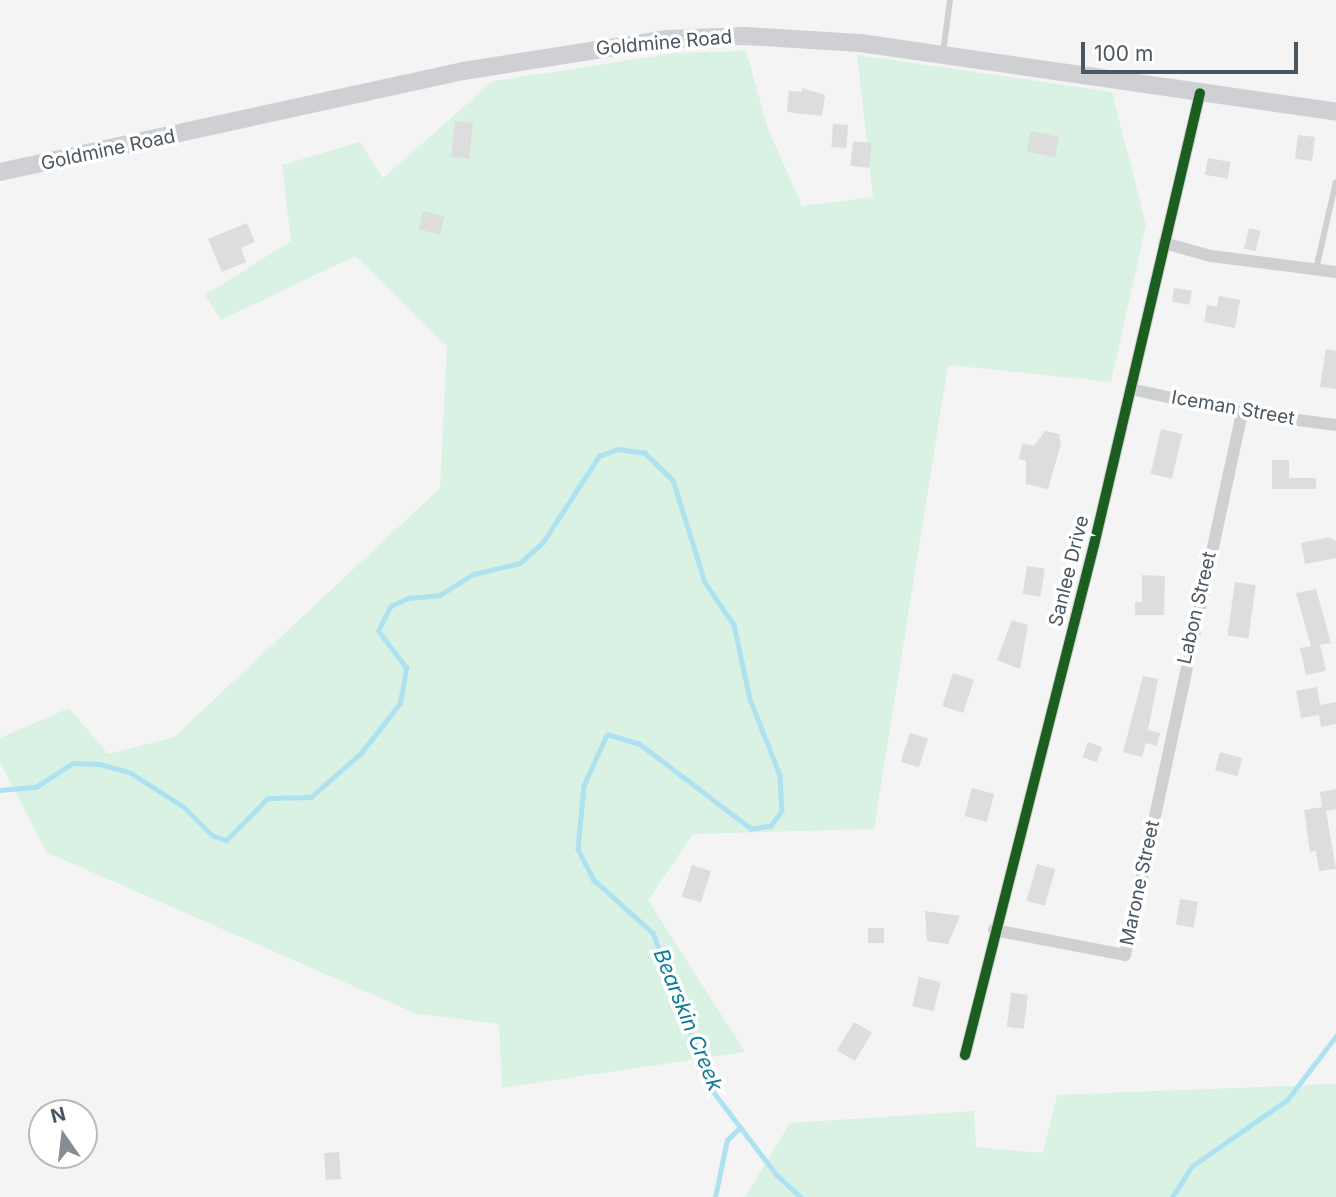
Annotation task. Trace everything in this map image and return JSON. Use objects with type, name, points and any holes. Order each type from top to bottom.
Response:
[{"type":"main road","name":"Goldmine Road","points":[[0,172],[463,71],[655,41],[800,38],[943,54],[1336,112]]},
{"type":"street","name":"Sanlee Drive","points":[[965,1055],[1131,389],[1200,93]]},
{"type":"street","points":[[1164,243],[1211,256],[1336,272]]},
{"type":"street","name":"Iceman Street","points":[[1131,389],[1242,412],[1336,425]]},
{"type":"street","name":"Labon Street","points":[[1157,805],[1242,412]]},
{"type":"street","name":"Marone Street","points":[[994,930],[1125,954],[1157,805]]},
{"type":"lane","points":[[943,54],[950,0]]},
{"type":"lane","points":[[1316,270],[1336,182]]},
{"type":"green space","points":[[746,51],[768,129],[802,206],[873,197],[857,55],[1112,92],[1146,225],[1111,382],[948,365],[874,829],[693,834],[648,900],[745,1052],[502,1088],[499,1024],[417,1014],[46,852],[0,762],[0,738],[69,708],[108,754],[174,737],[440,488],[447,346],[355,256],[221,320],[205,295],[291,241],[282,165],[360,142],[383,178],[493,81],[677,53]]},
{"type":"green space","points":[[1336,1084],[1336,1197],[745,1197],[790,1123],[974,1111],[976,1147],[1043,1153],[1057,1095]]},
{"type":"building","points":[[802,88],[825,95],[822,116],[787,112],[789,91],[802,92]]},
{"type":"building","points":[[455,121],[473,123],[469,159],[451,157]]},
{"type":"building","points":[[833,124],[848,125],[846,148],[831,147]]},
{"type":"building","points":[[1031,131],[1059,137],[1055,158],[1027,152]]},
{"type":"building","points":[[1298,135],[1315,137],[1312,161],[1295,159]]},
{"type":"building","points":[[853,141],[872,143],[869,168],[850,166]]},
{"type":"building","points":[[1208,158],[1231,162],[1228,179],[1205,175]]},
{"type":"building","points":[[423,211],[444,216],[440,234],[419,230]]},
{"type":"building","points":[[247,223],[255,242],[241,248],[246,262],[222,272],[208,239]]},
{"type":"building","points":[[1249,228],[1261,231],[1256,251],[1244,248]]},
{"type":"building","points":[[1174,288],[1192,291],[1190,305],[1172,302]]},
{"type":"building","points":[[1219,296],[1240,300],[1235,328],[1204,322],[1207,305],[1217,307]]},
{"type":"building","points":[[1326,349],[1336,351],[1336,389],[1320,387]]},
{"type":"building","points":[[1161,429],[1182,434],[1172,479],[1151,474]]},
{"type":"building","points":[[1045,431],[1059,434],[1061,444],[1048,489],[1026,484],[1026,461],[1019,459],[1022,443],[1034,446]]},
{"type":"building","points":[[1272,460],[1289,460],[1289,478],[1316,478],[1316,489],[1272,489]]},
{"type":"building","points":[[1329,537],[1336,541],[1336,558],[1305,564],[1301,543]]},
{"type":"building","points":[[1027,566],[1045,569],[1040,596],[1023,594]]},
{"type":"building","points":[[1142,575],[1165,576],[1164,615],[1135,615],[1135,602],[1142,602]]},
{"type":"building","points":[[1235,582],[1256,585],[1248,638],[1227,635]]},
{"type":"building","points":[[1316,589],[1331,643],[1320,645],[1326,671],[1306,675],[1300,648],[1311,646],[1296,593]]},
{"type":"building","points":[[1012,620],[1028,625],[1020,669],[997,660]]},
{"type":"building","points":[[953,673],[974,680],[963,713],[942,706]]},
{"type":"building","points":[[1143,676],[1158,679],[1148,730],[1160,733],[1157,746],[1146,743],[1142,757],[1123,752]]},
{"type":"building","points":[[1317,687],[1320,705],[1336,702],[1336,724],[1321,727],[1319,715],[1301,718],[1296,691]]},
{"type":"building","points":[[910,733],[928,739],[919,767],[901,762]]},
{"type":"building","points":[[1088,742],[1102,747],[1097,762],[1083,757]]},
{"type":"building","points":[[1220,752],[1242,758],[1237,776],[1215,770]]},
{"type":"building","points":[[972,788],[994,794],[987,822],[964,816]]},
{"type":"building","points":[[1336,789],[1336,809],[1326,811],[1336,869],[1319,871],[1316,851],[1310,852],[1304,810],[1322,807],[1320,792]]},
{"type":"building","points":[[1037,864],[1055,869],[1045,906],[1027,901]]},
{"type":"building","points":[[692,865],[711,871],[701,903],[682,896]]},
{"type":"building","points":[[1180,899],[1198,902],[1194,927],[1176,925]]},
{"type":"building","points":[[925,911],[960,916],[948,944],[927,941]]},
{"type":"building","points":[[868,928],[884,928],[884,943],[868,943]]},
{"type":"building","points":[[919,977],[940,982],[934,1011],[912,1006]]},
{"type":"building","points":[[1011,993],[1028,995],[1024,1029],[1007,1027]]},
{"type":"building","points":[[854,1022],[872,1033],[855,1061],[837,1050]]},
{"type":"building","points":[[339,1152],[341,1179],[326,1180],[324,1153]]},
{"type":"waterway","name":"Bearskin Creek","points":[[0,790],[36,787],[73,763],[100,764],[131,773],[184,807],[212,835],[226,840],[268,798],[311,797],[361,753],[400,703],[406,668],[378,631],[391,606],[408,598],[440,595],[474,574],[520,563],[543,542],[599,456],[618,449],[645,453],[673,480],[705,582],[734,625],[750,699],[780,775],[782,811],[771,826],[751,829],[639,744],[607,735],[584,786],[578,849],[594,880],[653,933],[713,1091],[776,1174],[801,1197]]},
{"type":"waterway","points":[[1172,1197],[1192,1166],[1287,1100],[1336,1036]]},
{"type":"waterway","points":[[715,1197],[727,1140],[739,1129]]},
{"type":"cycle path","points":[[965,1055],[1094,545],[1200,93]]}]
